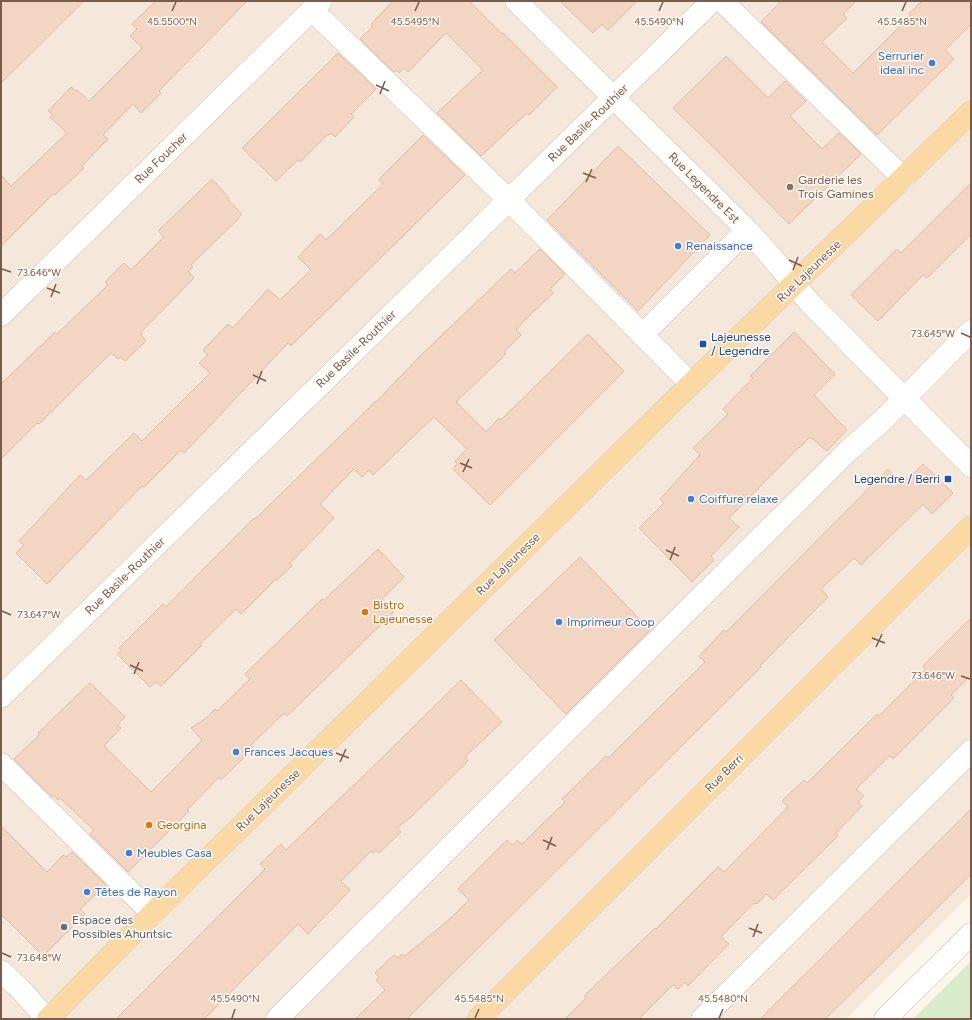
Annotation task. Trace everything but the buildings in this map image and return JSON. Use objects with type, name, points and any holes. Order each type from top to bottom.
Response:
[{"type":"main road","name":"Rue Lajeunesse","points":[[47,1019],[691,384],[904,179],[971,112]]},
{"type":"main road","name":"Rue Berri","points":[[478,1019],[971,527]]},
{"type":"street","name":"Rue Legendre Est","points":[[516,1],[747,230],[770,254],[794,285],[815,308],[971,466]]},
{"type":"street","name":"Rue Basile-Routhier","points":[[1,698],[712,1]]},
{"type":"street","points":[[722,1],[904,179]]},
{"type":"street","points":[[317,5],[691,384]]},
{"type":"street","name":"Rue Foucher","points":[[1,315],[317,5]]},
{"type":"street","points":[[642,335],[747,230]]},
{"type":"street","points":[[277,1019],[842,457],[885,418],[971,331]]},
{"type":"street","points":[[702,1019],[971,752]]},
{"type":"street","points":[[1,764],[153,914]]},
{"type":"street","points":[[885,1019],[971,934]]},
{"type":"street","points":[[1,971],[21,990],[47,1019]]},
{"type":"shaded area","points":[[1,1],[971,1],[971,894],[846,1019],[1,1019]]},
{"type":"green space","points":[[971,961],[971,1019],[913,1019]]},
{"type":"place","name":"Serrurier ideal inc","points":[[932,63]]},
{"type":"place","name":"Garderie les Trois Gamines","points":[[790,187]]},
{"type":"place","name":"Renaissance","points":[[678,246]]},
{"type":"place","name":"Lajeunesse / Legendre","points":[[703,344]]},
{"type":"place","name":"Legendre / Berri","points":[[948,479]]},
{"type":"place","name":"Coiffure relaxe","points":[[691,499]]},
{"type":"place","name":"Bistro Lajeunesse","points":[[365,612]]},
{"type":"place","name":"Imprimeur Coop","points":[[559,622]]},
{"type":"place","name":"Frances Jacques","points":[[236,752]]},
{"type":"place","name":"Georgina","points":[[149,825]]},
{"type":"place","name":"Meubles Casa","points":[[129,853]]},
{"type":"place","name":"Têtes de Rayon","points":[[87,892]]},
{"type":"place","name":"Espace des Possibles Ahuntsic","points":[[64,927]]}]
